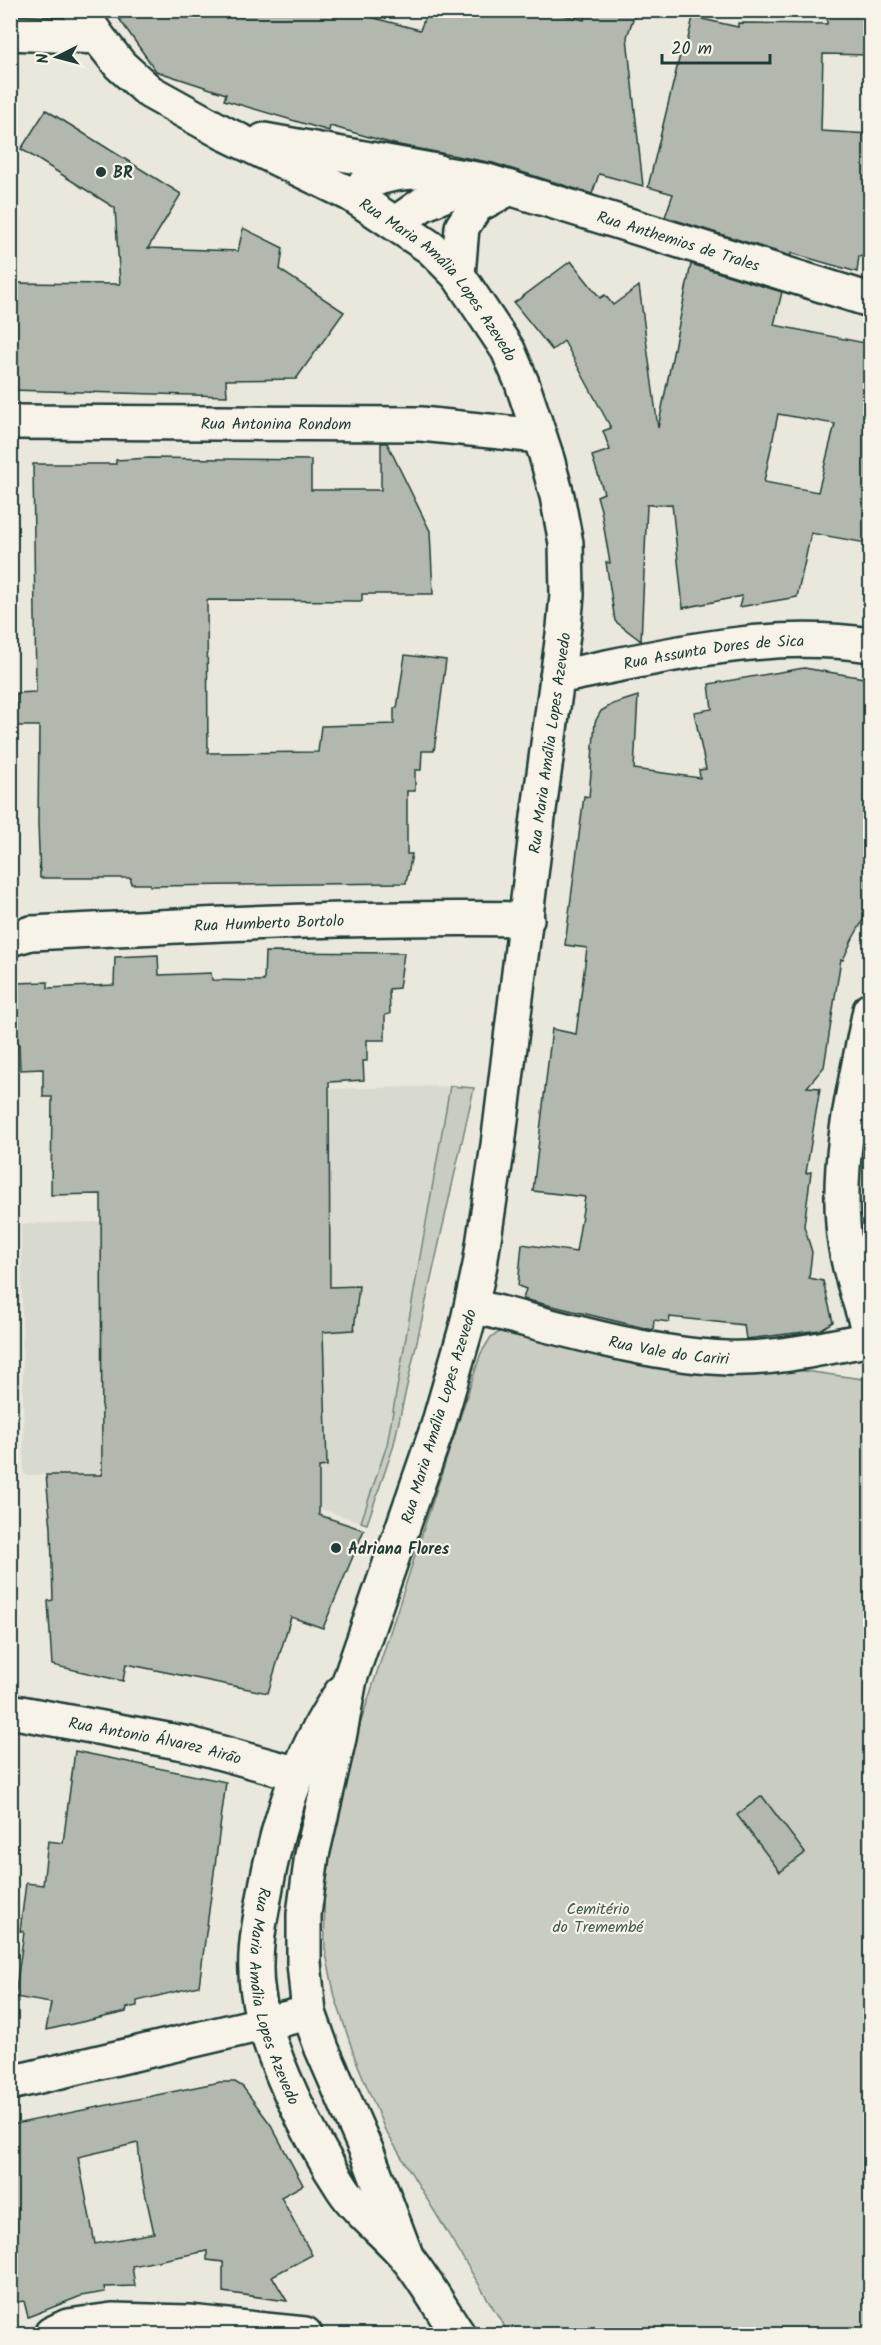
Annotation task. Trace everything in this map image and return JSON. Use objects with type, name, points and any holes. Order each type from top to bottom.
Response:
[{"type":"street","name":"Rua Maria Amália Lopes Azevedo","points":[[81,10],[98,38],[120,65],[150,92],[224,133],[352,195],[431,248],[458,275],[508,350],[522,383],[552,475],[566,543],[567,595],[557,677],[498,1145],[472,1306],[438,1429],[350,1679],[312,1855],[304,1914],[304,1963],[309,2013],[322,2049],[367,2152],[407,2258]]},
{"type":"street","points":[[10,33],[98,38]]},
{"type":"street","points":[[224,133],[436,171]]},
{"type":"street","name":"Rua Anthemios de Trales","points":[[352,195],[370,182],[395,174],[436,171],[499,185],[870,300]]},
{"type":"street","points":[[396,223],[423,204],[451,192],[499,185]]},
{"type":"street","points":[[458,275],[462,227],[476,207],[499,185]]},
{"type":"street","name":"Rua Antonina Rondom","points":[[10,422],[421,424],[539,436]]},
{"type":"street","name":"Rua Assunta Dores de Sica","points":[[557,677],[704,649],[779,640],[841,640],[870,645]]},
{"type":"street","name":"Rua Humberto Bortolo","points":[[10,939],[31,933],[290,921],[416,917],[527,919]]},
{"type":"street","name":"Rua Vale do Cariri","points":[[472,1306],[642,1347],[696,1356],[728,1358],[766,1355],[870,1338],[843,1226],[842,1178],[846,1130],[870,1010]]},
{"type":"street","name":"Rua Maria Amália Lopes Azevedo","points":[[350,1679],[327,1713],[298,1774],[269,1867],[255,1967],[263,2024],[292,2095],[344,2189],[371,2223],[407,2258],[458,2334]]},
{"type":"street","name":"Rua Antonio Álvarez Airão","points":[[10,1712],[189,1744],[298,1774]]},
{"type":"street","points":[[10,2083],[309,2013]]},
{"type":"street","points":[[51,2334],[68,2326],[112,2320],[189,2322],[305,2334]]},
{"type":"shaded area","points":[[450,1086],[387,1445],[361,1522],[208,1473],[24,1475],[21,1224],[133,1221],[286,1090]]},
{"type":"green space","points":[[450,1086],[474,1088],[393,1448],[367,1524],[361,1522],[387,1445]]},
{"type":"green space","name":"Cemitério do Tremembé","points":[[503,1330],[870,1380],[870,2334],[509,2334],[385,2130],[355,2058],[335,1997],[325,1949],[324,1895],[331,1833],[354,1743],[481,1353],[491,1337]]},
{"type":"building","points":[[113,10],[372,10],[370,17],[420,30],[428,10],[543,10],[584,20],[587,10],[636,10],[627,37],[643,186],[599,174],[592,194],[493,163],[394,144],[330,126],[329,131],[224,100],[226,94],[156,71]]},
{"type":"building","points":[[828,10],[870,10],[870,55],[823,54],[821,131],[870,134],[870,259],[859,256],[857,272],[791,253],[791,256],[665,217],[673,194],[648,187],[680,55],[684,56],[693,17],[738,27],[738,23],[827,24]]},
{"type":"building","points":[[46,110],[181,194],[148,248],[238,251],[243,228],[283,248],[280,270],[344,312],[296,379],[226,380],[227,396],[10,390],[10,283],[120,284],[115,208],[21,149]]},
{"type":"building","points":[[571,261],[600,298],[605,295],[613,305],[639,286],[658,428],[691,264],[782,292],[774,325],[870,344],[870,519],[866,543],[811,533],[797,597],[739,607],[742,596],[683,608],[672,504],[647,505],[641,641],[615,621],[606,562],[610,563],[597,496],[604,493],[592,456],[610,450],[603,431],[611,428],[564,341],[552,350],[514,303]],"holes":[[[778,414],[835,424],[818,492],[764,482]]]},
{"type":"building","points":[[381,443],[387,443],[430,531],[433,594],[362,594],[362,601],[207,600],[208,753],[318,752],[321,726],[394,724],[394,708],[397,708],[405,655],[446,660],[434,751],[422,751],[421,770],[415,770],[415,791],[407,791],[407,854],[412,854],[406,883],[150,886],[150,884],[131,884],[131,878],[40,878],[39,726],[16,726],[16,693],[36,692],[33,464],[116,464],[116,460],[150,458],[311,460],[311,490],[381,490]]},
{"type":"building","points":[[804,668],[870,679],[870,908],[843,960],[841,959],[824,1067],[807,1087],[820,1088],[806,1173],[811,1172],[804,1226],[812,1252],[809,1278],[823,1281],[833,1322],[820,1330],[746,1339],[744,1325],[670,1317],[669,1322],[654,1320],[653,1330],[523,1299],[526,1289],[518,1286],[522,1244],[576,1252],[585,1197],[533,1191],[552,1029],[576,1034],[587,948],[565,945],[584,796],[589,797],[595,722],[601,711],[613,704],[638,696],[634,769],[700,778],[699,770],[706,769],[694,712],[712,709],[709,684]]},
{"type":"building","points":[[265,952],[404,953],[399,988],[389,989],[390,1014],[385,1015],[385,1040],[367,1040],[367,1061],[363,1061],[364,1080],[329,1082],[330,1287],[359,1286],[354,1330],[323,1332],[327,1466],[319,1467],[319,1515],[364,1530],[323,1628],[291,1617],[268,1693],[126,1664],[123,1681],[52,1665],[48,1601],[53,1600],[51,1528],[46,1475],[102,1475],[101,1194],[51,1195],[52,1097],[43,1097],[43,1069],[20,1070],[19,1044],[16,1044],[15,983],[48,982],[48,988],[114,985],[115,957],[158,955],[159,975],[211,973],[212,980],[264,981]]},
{"type":"building","points":[[75,1751],[226,1782],[199,1986],[137,2001],[137,2006],[127,2008],[126,2012],[46,2030],[51,2003],[15,1997],[24,1932],[20,1931],[26,1883],[43,1885],[48,1841],[63,1843]]},
{"type":"building","points":[[762,1796],[805,1853],[780,1872],[737,1815]]},
{"type":"building","points":[[220,2082],[235,2082],[243,2087],[271,2125],[303,2185],[281,2197],[312,2255],[272,2276],[287,2301],[223,2292],[223,2262],[207,2260],[207,2251],[132,2266],[135,2286],[104,2287],[105,2292],[81,2296],[28,2317],[24,2301],[10,2303],[10,2125]],"holes":[[[138,2143],[141,2174],[154,2233],[95,2244],[78,2157]]]},
{"type":"place","name":"BR","points":[[101,172]]},
{"type":"place","name":"Adriana Flores","points":[[336,1548]]}]
